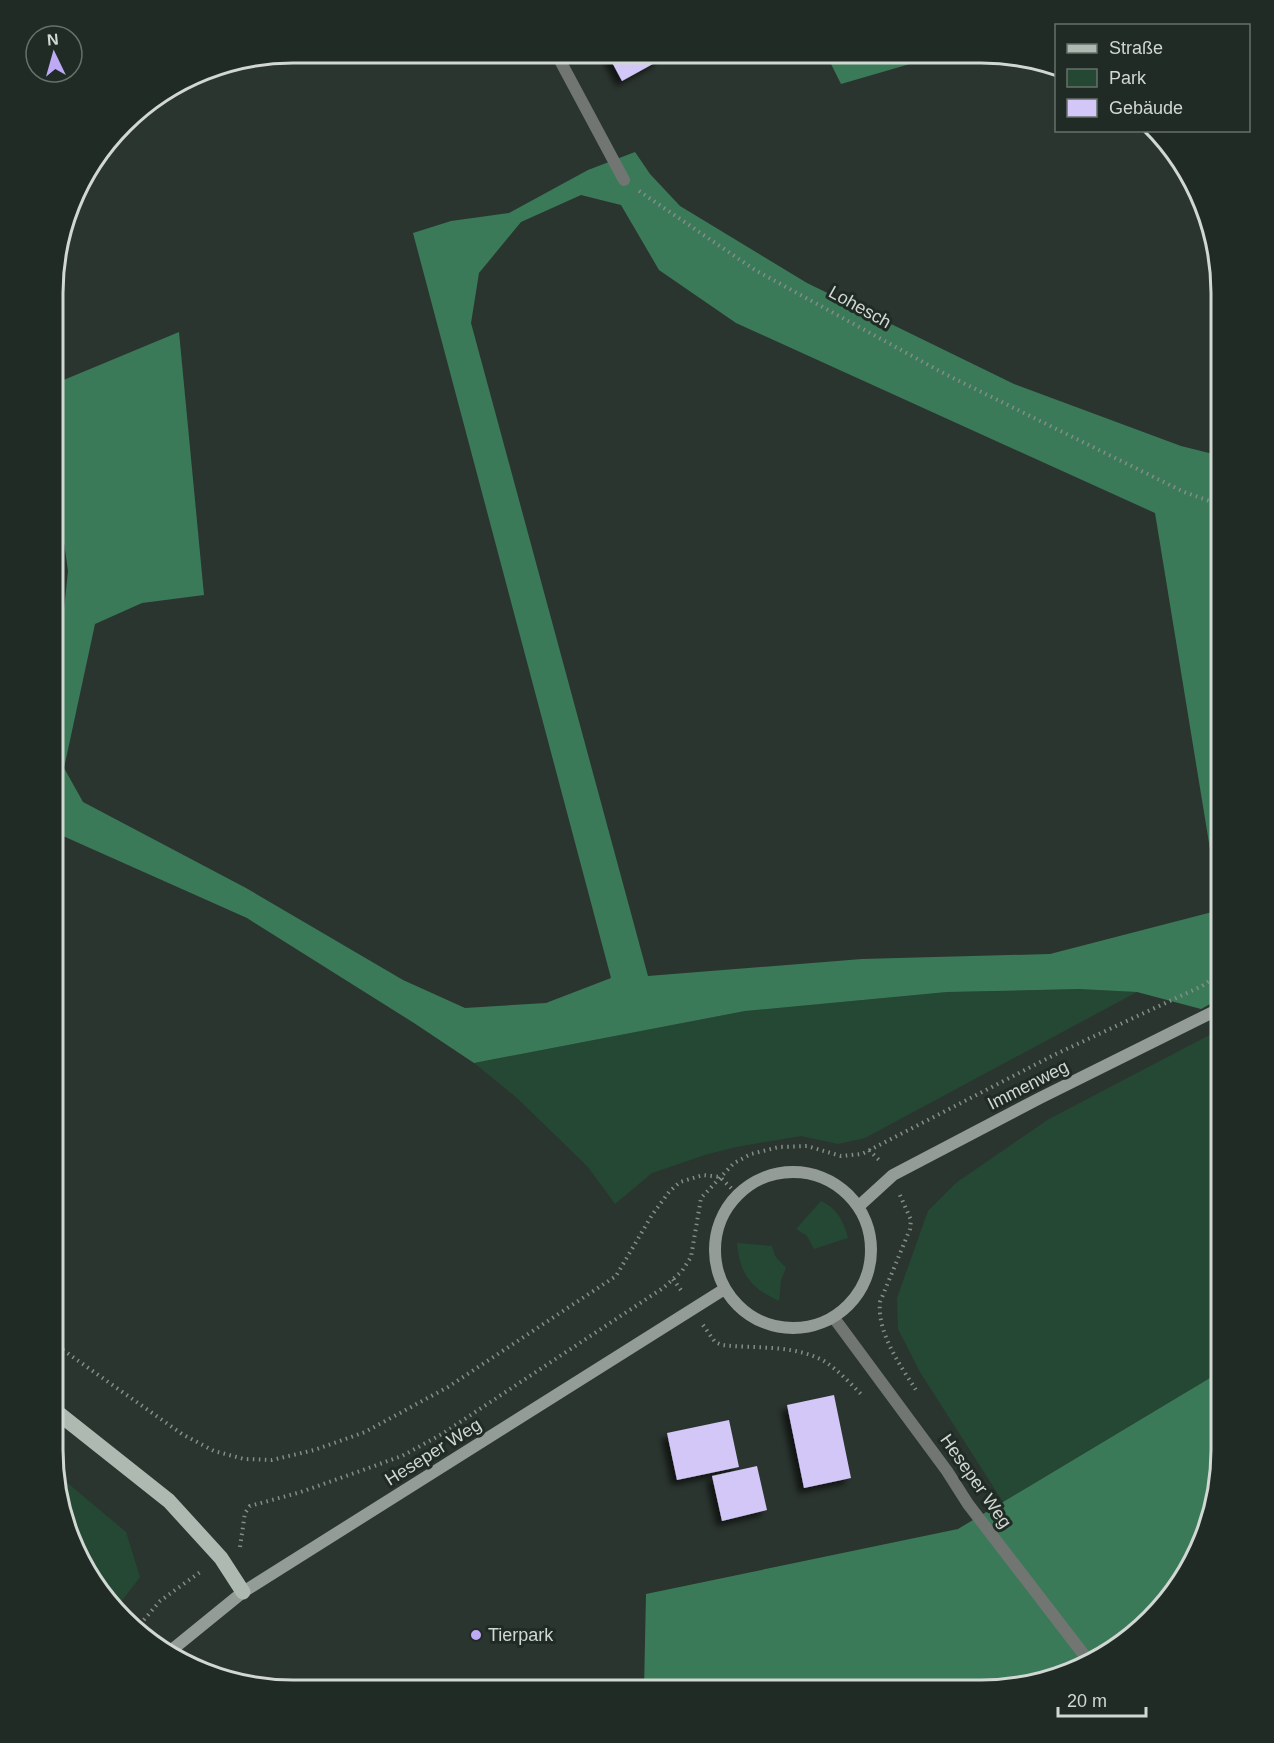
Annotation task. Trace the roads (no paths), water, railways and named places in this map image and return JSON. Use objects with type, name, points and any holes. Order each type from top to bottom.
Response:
[{"type":"main road","points":[[63,1417],[169,1501],[221,1558],[243,1592]]},
{"type":"street","points":[[561,63],[624,180]]},
{"type":"street","name":"Immenweg","points":[[859,1206],[893,1175],[1040,1098],[1211,1013]]},
{"type":"street","points":[[792,1171],[813,1173],[835,1182],[859,1206],[871,1232],[870,1268],[856,1298],[834,1318],[811,1327],[786,1329],[754,1319],[723,1290],[714,1256],[716,1233],[725,1210],[737,1194],[759,1178],[792,1171]]},
{"type":"street","name":"Heseper Weg","points":[[175,1647],[243,1592],[723,1290]]},
{"type":"street","name":"Heseper Weg","points":[[834,1318],[947,1471],[968,1504],[1084,1655]]},
{"type":"place","name":"Tierpark","points":[[476,1635]]}]
